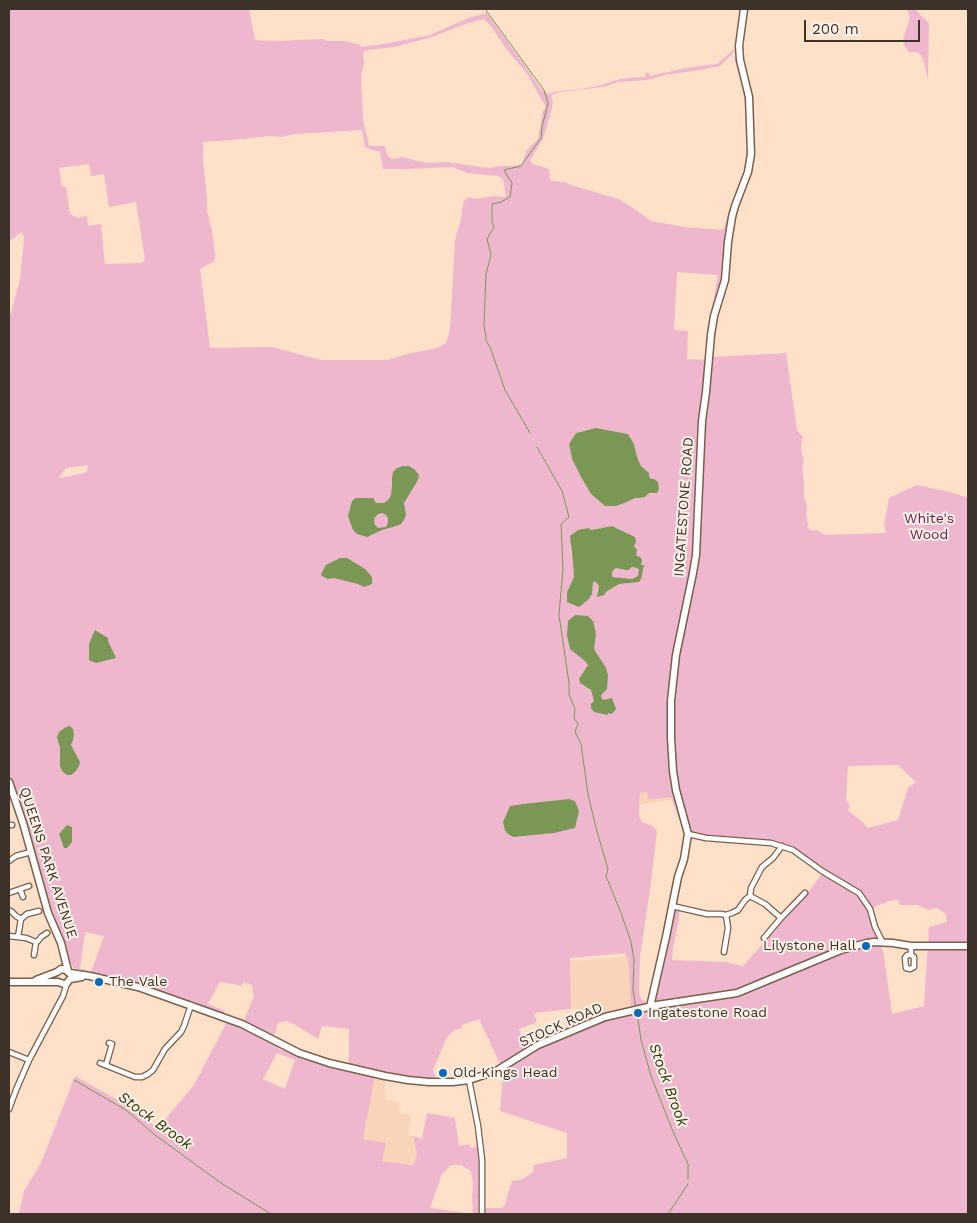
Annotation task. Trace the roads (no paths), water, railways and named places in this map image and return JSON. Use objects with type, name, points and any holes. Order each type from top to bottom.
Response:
[{"type":"street","name":"INGATESTONE ROAD","points":[[650,1007],[688,834],[673,771],[671,701],[676,655],[696,555],[702,421],[711,335],[714,316],[725,280],[732,217],[748,172],[751,154],[749,97],[740,60],[739,46],[744,9]]},
{"type":"street","name":"QUEENS PARK AVENUE","points":[[9,782],[23,823],[48,913],[61,943],[66,979]]},
{"type":"street","points":[[688,834],[706,838],[770,843],[793,850],[822,871],[859,893],[870,910],[882,943]]},
{"type":"street","points":[[672,906],[708,914],[726,915],[738,910],[750,896],[751,888],[762,867],[773,858],[782,846]]},
{"type":"street","points":[[9,861],[16,856],[31,852]]},
{"type":"street","points":[[9,893],[29,886]]},
{"type":"street","points":[[20,889],[23,897]]},
{"type":"street","points":[[764,938],[805,893]]},
{"type":"street","points":[[750,896],[765,904],[781,918]]},
{"type":"street","points":[[9,911],[21,919]]},
{"type":"street","points":[[18,937],[21,919],[27,914],[39,911]]},
{"type":"street","points":[[724,952],[728,928],[726,915]]},
{"type":"street","points":[[34,955],[36,942],[41,936],[47,934]]},
{"type":"street","points":[[9,936],[26,938],[36,942]]},
{"type":"street","name":"STOCK ROAD","points":[[9,982],[30,982],[85,976],[138,987],[237,1021],[299,1052],[329,1063],[408,1080],[452,1082],[469,1080],[496,1071],[538,1045],[605,1017],[650,1007],[737,993],[841,950],[867,943],[893,943],[911,946],[968,946]]},
{"type":"street","points":[[911,946],[911,955]]},
{"type":"street","name":"QUEENS PARK AVENUE","points":[[58,971],[63,951]]},
{"type":"street","name":"STOCK ROAD","points":[[30,982],[64,969],[66,979]]},
{"type":"street","points":[[9,1109],[29,1060],[63,996],[66,979],[56,978],[58,971]]},
{"type":"street","points":[[100,1063],[136,1077],[148,1074],[153,1070],[165,1049],[181,1032],[191,1005]]},
{"type":"street","points":[[106,1065],[112,1044]]},
{"type":"street","points":[[9,1052],[29,1060]]},
{"type":"street","points":[[469,1080],[478,1126],[482,1160],[482,1214]]},
{"type":"waterway","points":[[485,9],[544,90],[548,103],[541,138],[521,166],[504,170],[512,183],[510,197],[492,204],[492,222],[494,227],[487,239],[491,255],[486,274],[484,326],[486,341],[490,347],[505,390],[530,433]]},
{"type":"waterway","points":[[537,447],[562,491],[569,517],[561,524],[563,569],[559,615],[569,694],[575,709],[574,718],[578,724],[575,732],[581,744],[588,794],[608,869],[606,876],[631,942],[634,960],[633,990],[636,1008]]},
{"type":"waterway","name":"Stock Brook","points":[[637,1012],[641,1040],[651,1076],[688,1164],[688,1179]]},
{"type":"waterway","name":"Stock Brook","points":[[74,1080],[126,1110],[155,1135],[221,1183],[271,1214]]},
{"type":"waterway","name":"Stock Brook","points":[[668,1214],[688,1184]]},
{"type":"place","name":"Lilystone Hall","points":[[866,946]]},
{"type":"place","name":"The Vale","points":[[99,982]]},
{"type":"place","name":"Ingatestone Road","points":[[638,1013]]},
{"type":"place","name":"Old Kings Head","points":[[443,1073]]},
{"type":"park label","name":"White's Wood","points":[[929,528]]}]
